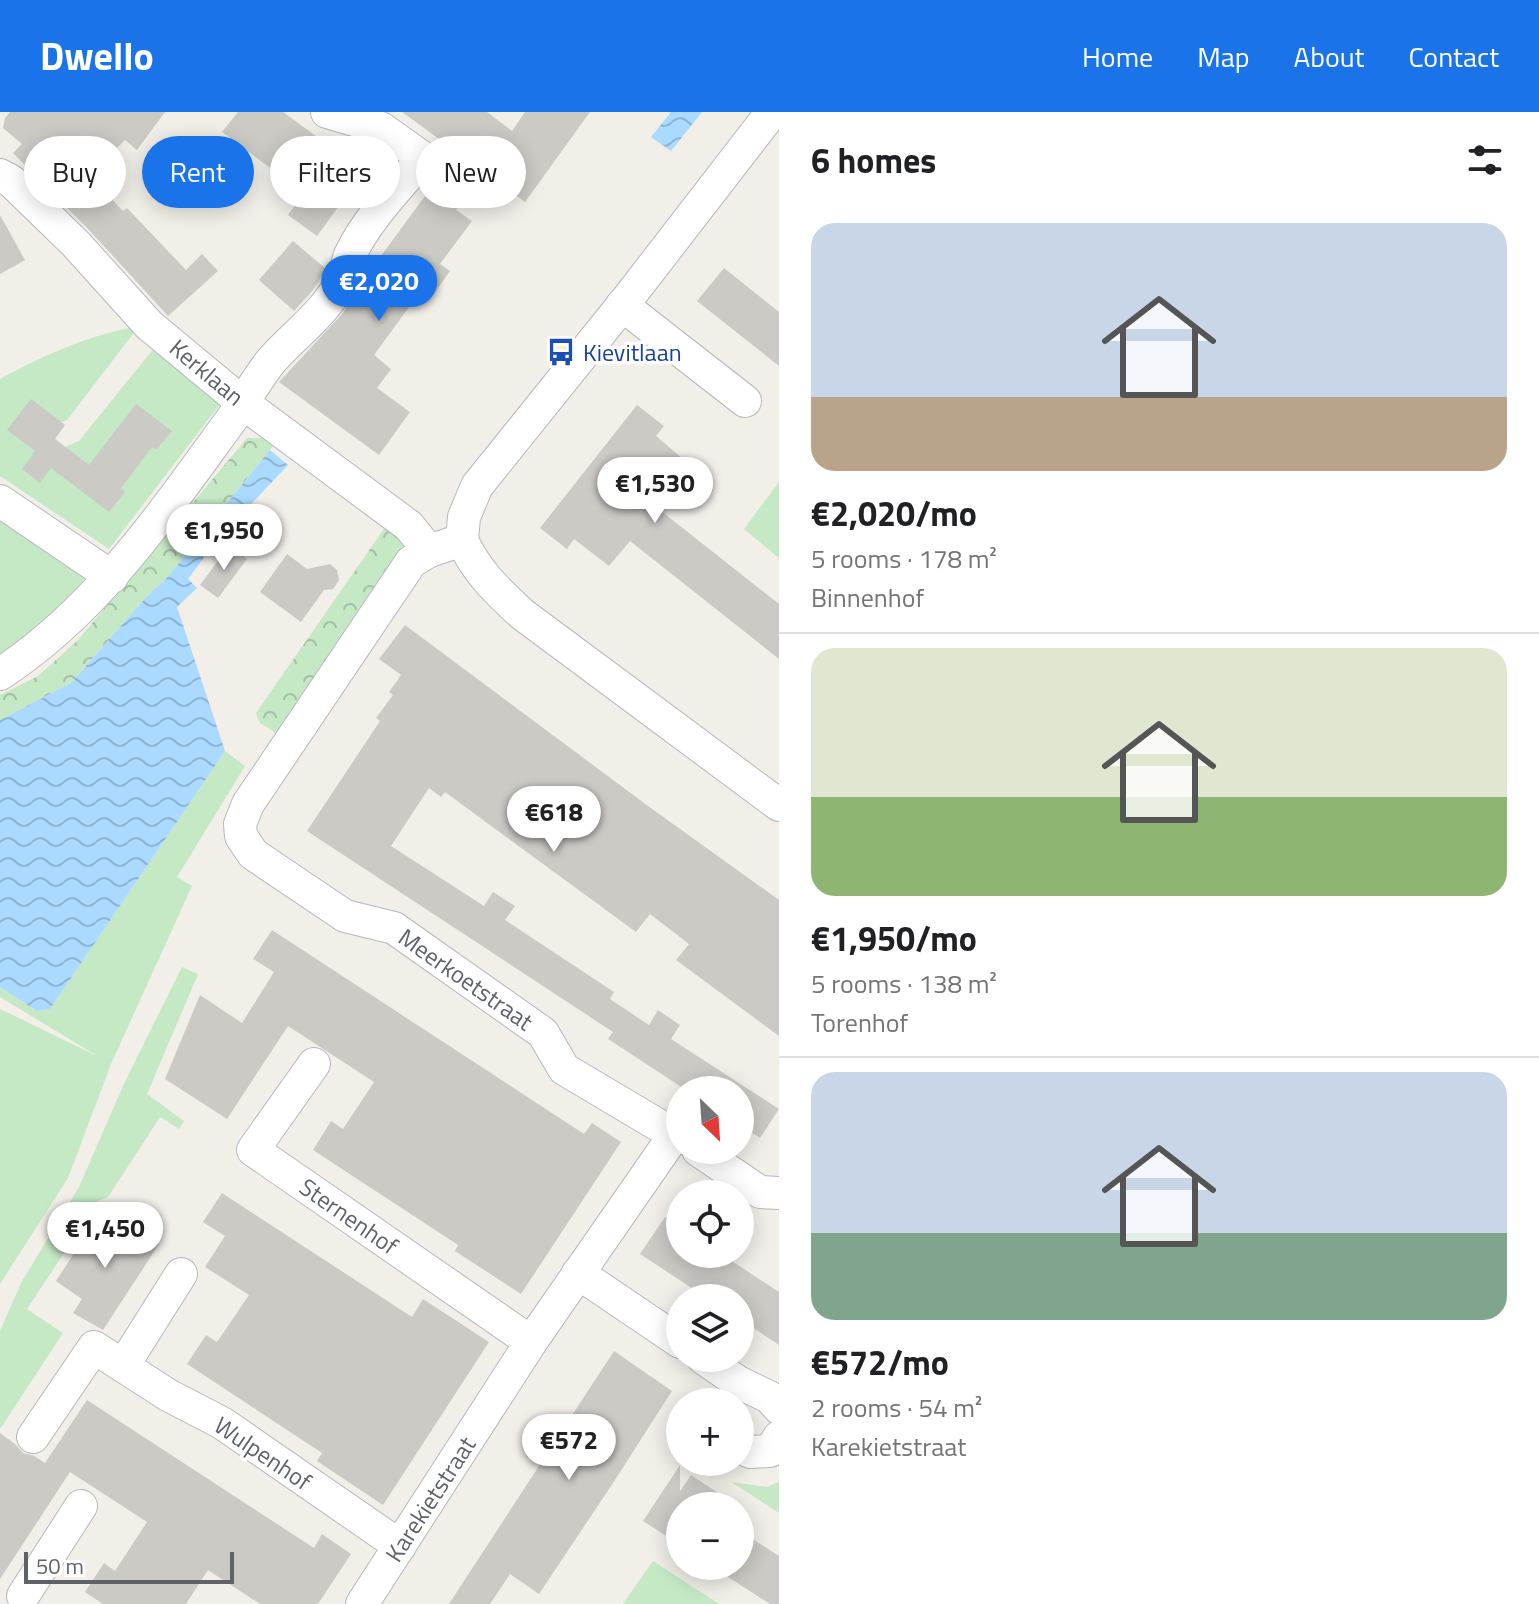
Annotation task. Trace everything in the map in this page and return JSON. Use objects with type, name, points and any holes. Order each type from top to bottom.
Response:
[{"type":"street","points":[[0,674],[31,654],[75,617],[112,577],[272,361],[315,319],[343,278],[351,255],[375,216],[423,158],[381,128],[327,112]]},
{"type":"street","points":[[772,112],[477,486],[464,517],[462,540],[472,561],[492,587],[522,614],[779,805]]},
{"type":"street","name":"Kerklaan","points":[[0,175],[11,181],[65,234],[149,325],[243,403],[409,526],[429,551]]},
{"type":"street","points":[[622,305],[745,401]]},
{"type":"street","points":[[0,501],[112,577]]},
{"type":"street","points":[[429,551],[462,540]]},
{"type":"street","name":"Meerkoetstraat","points":[[429,551],[411,562],[248,804],[240,824],[241,836],[253,854],[345,916],[394,928],[543,1033],[564,1069],[666,1130]]},
{"type":"street","name":"Sternenhof","points":[[314,1064],[253,1150],[531,1342]]},
{"type":"street","name":"Karekietstraat","points":[[362,1604],[578,1273],[666,1163]]},
{"type":"street","name":"Meerkoetstraat","points":[[718,1164],[760,1192],[779,1193]]},
{"type":"street","points":[[578,1273],[666,1333]]},
{"type":"street","points":[[123,1366],[181,1274]]},
{"type":"street","name":"Wulpenhof","points":[[33,1437],[94,1347],[168,1395],[222,1423],[400,1546]]},
{"type":"street","points":[[716,1372],[730,1388]]},
{"type":"street","points":[[754,1395],[769,1397],[779,1408]]},
{"type":"street","points":[[754,1452],[770,1451],[779,1437]]},
{"type":"street","points":[[20,1595],[81,1506]]},
{"type":"green space","points":[[139,326],[67,420],[44,430],[65,447],[79,441],[159,342],[227,395],[109,549],[0,476],[0,379],[67,347]]},
{"type":"green space","points":[[266,432],[276,441],[270,450],[166,579],[149,594],[71,683],[0,720],[0,695],[38,676],[78,640],[247,438],[261,438]]},
{"type":"green space","points":[[779,482],[779,558],[744,529]]},
{"type":"green space","points":[[0,518],[87,575],[61,612],[24,640],[0,653]]},
{"type":"green space","points":[[388,523],[415,545],[282,737],[260,723],[256,713]]},
{"type":"green space","points":[[225,751],[245,766],[177,877],[192,886],[111,1064],[68,1178],[0,1284],[0,1009],[99,1057],[0,997],[0,987],[37,1011],[50,1009]]},
{"type":"green space","points":[[182,967],[198,974],[147,1094],[184,1121],[179,1129],[160,1117],[108,1197],[98,1201],[27,1309],[63,1333],[0,1429],[0,1331],[21,1283],[79,1187],[123,1086]]},
{"type":"green space","points":[[731,1482],[767,1487],[779,1482],[779,1513],[754,1497],[754,1492],[746,1492]]},
{"type":"green space","points":[[653,1561],[666,1569],[666,1580],[682,1580],[719,1604],[623,1604]]},
{"type":"water","points":[[671,112],[702,112],[671,151],[651,137]]},
{"type":"water","points":[[270,450],[288,465],[216,541],[188,579],[197,588],[177,607],[225,751],[50,1009],[37,1011],[0,987],[0,720],[71,683],[149,594],[166,579]]},
{"type":"building","points":[[10,112],[165,112],[147,136],[142,136],[142,143],[137,150],[126,141],[126,136],[24,136],[24,164],[13,153],[22,144],[3,128]]},
{"type":"building","points":[[238,112],[283,112],[316,136],[270,136],[270,168],[254,156],[254,136],[227,136],[222,132]]},
{"type":"building","points":[[402,112],[487,112],[512,131],[525,112],[590,112],[526,201],[526,136],[435,136]]},
{"type":"building","points":[[67,208],[120,208],[123,211],[127,208],[186,270],[202,254],[218,271],[168,316]]},
{"type":"building","points":[[293,208],[337,208],[317,236],[288,215]]},
{"type":"building","points":[[416,208],[458,208],[456,210],[472,221],[440,264],[450,271],[433,295],[423,288],[374,355],[391,369],[377,388],[410,412],[379,455],[279,382],[343,313]]},
{"type":"building","points":[[0,215],[25,260],[0,274]]},
{"type":"building","points":[[293,241],[326,269],[294,311],[259,280]]},
{"type":"building","points":[[724,268],[779,312],[779,366],[697,301]]},
{"type":"building","points":[[31,399],[65,425],[55,439],[89,465],[136,404],[172,431],[156,450],[152,447],[121,488],[125,492],[109,512],[51,468],[40,483],[22,469],[35,451],[7,430]]},
{"type":"building","points":[[637,405],[664,426],[656,436],[689,464],[656,507],[779,604],[779,659],[630,541],[609,566],[574,539],[567,549],[540,528]]},
{"type":"building","points":[[229,546],[247,559],[218,598],[200,585]]},
{"type":"building","points":[[287,554],[307,569],[330,564],[337,570],[339,580],[333,589],[324,590],[301,622],[260,592]]},
{"type":"building","points":[[405,625],[779,900],[779,1036],[676,960],[689,944],[650,914],[636,932],[445,792],[441,797],[429,788],[391,846],[484,906],[493,892],[515,906],[505,920],[614,992],[610,999],[649,1025],[658,1010],[680,1025],[671,1039],[728,1076],[666,1077],[608,1039],[613,1032],[307,831],[380,721],[376,718],[393,695],[389,692],[401,675],[379,659]]},
{"type":"building","points":[[272,930],[584,1134],[592,1123],[621,1142],[521,1294],[455,1251],[458,1245],[313,1150],[331,1121],[343,1129],[374,1082],[288,1026],[227,1119],[165,1079],[200,995],[242,1023],[274,972],[253,959]]},
{"type":"building","points":[[754,1093],[779,1109],[760,1138],[754,1134]]},
{"type":"building","points":[[222,1193],[412,1317],[423,1299],[489,1342],[383,1505],[317,1461],[322,1453],[187,1364],[206,1335],[217,1342],[249,1295],[205,1267],[225,1236],[203,1222]]},
{"type":"building","points":[[665,1217],[666,1268],[742,1268],[779,1292],[779,1345],[754,1328],[754,1284],[686,1284],[640,1254]]},
{"type":"building","points":[[96,1219],[123,1237],[130,1225],[159,1244],[103,1330],[73,1313],[82,1299],[56,1281]]},
{"type":"building","points":[[614,1351],[668,1388],[666,1400],[539,1594],[510,1574],[490,1604],[449,1604]]},
{"type":"building","points":[[87,1400],[314,1548],[322,1534],[351,1554],[318,1604],[260,1604],[208,1570],[186,1604],[103,1604],[85,1592],[104,1563],[115,1571],[147,1522],[70,1472],[0,1579],[0,1433],[23,1453],[45,1463]]},
{"type":"building","points":[[673,1476],[680,1476],[680,1491],[693,1476],[717,1492],[666,1492],[666,1536],[643,1521]]},
{"type":"building","points":[[754,1540],[779,1556],[779,1604],[770,1604],[733,1580],[754,1580]]},
{"type":"place","name":"Kievitlaan","points":[[561,352]]}]
